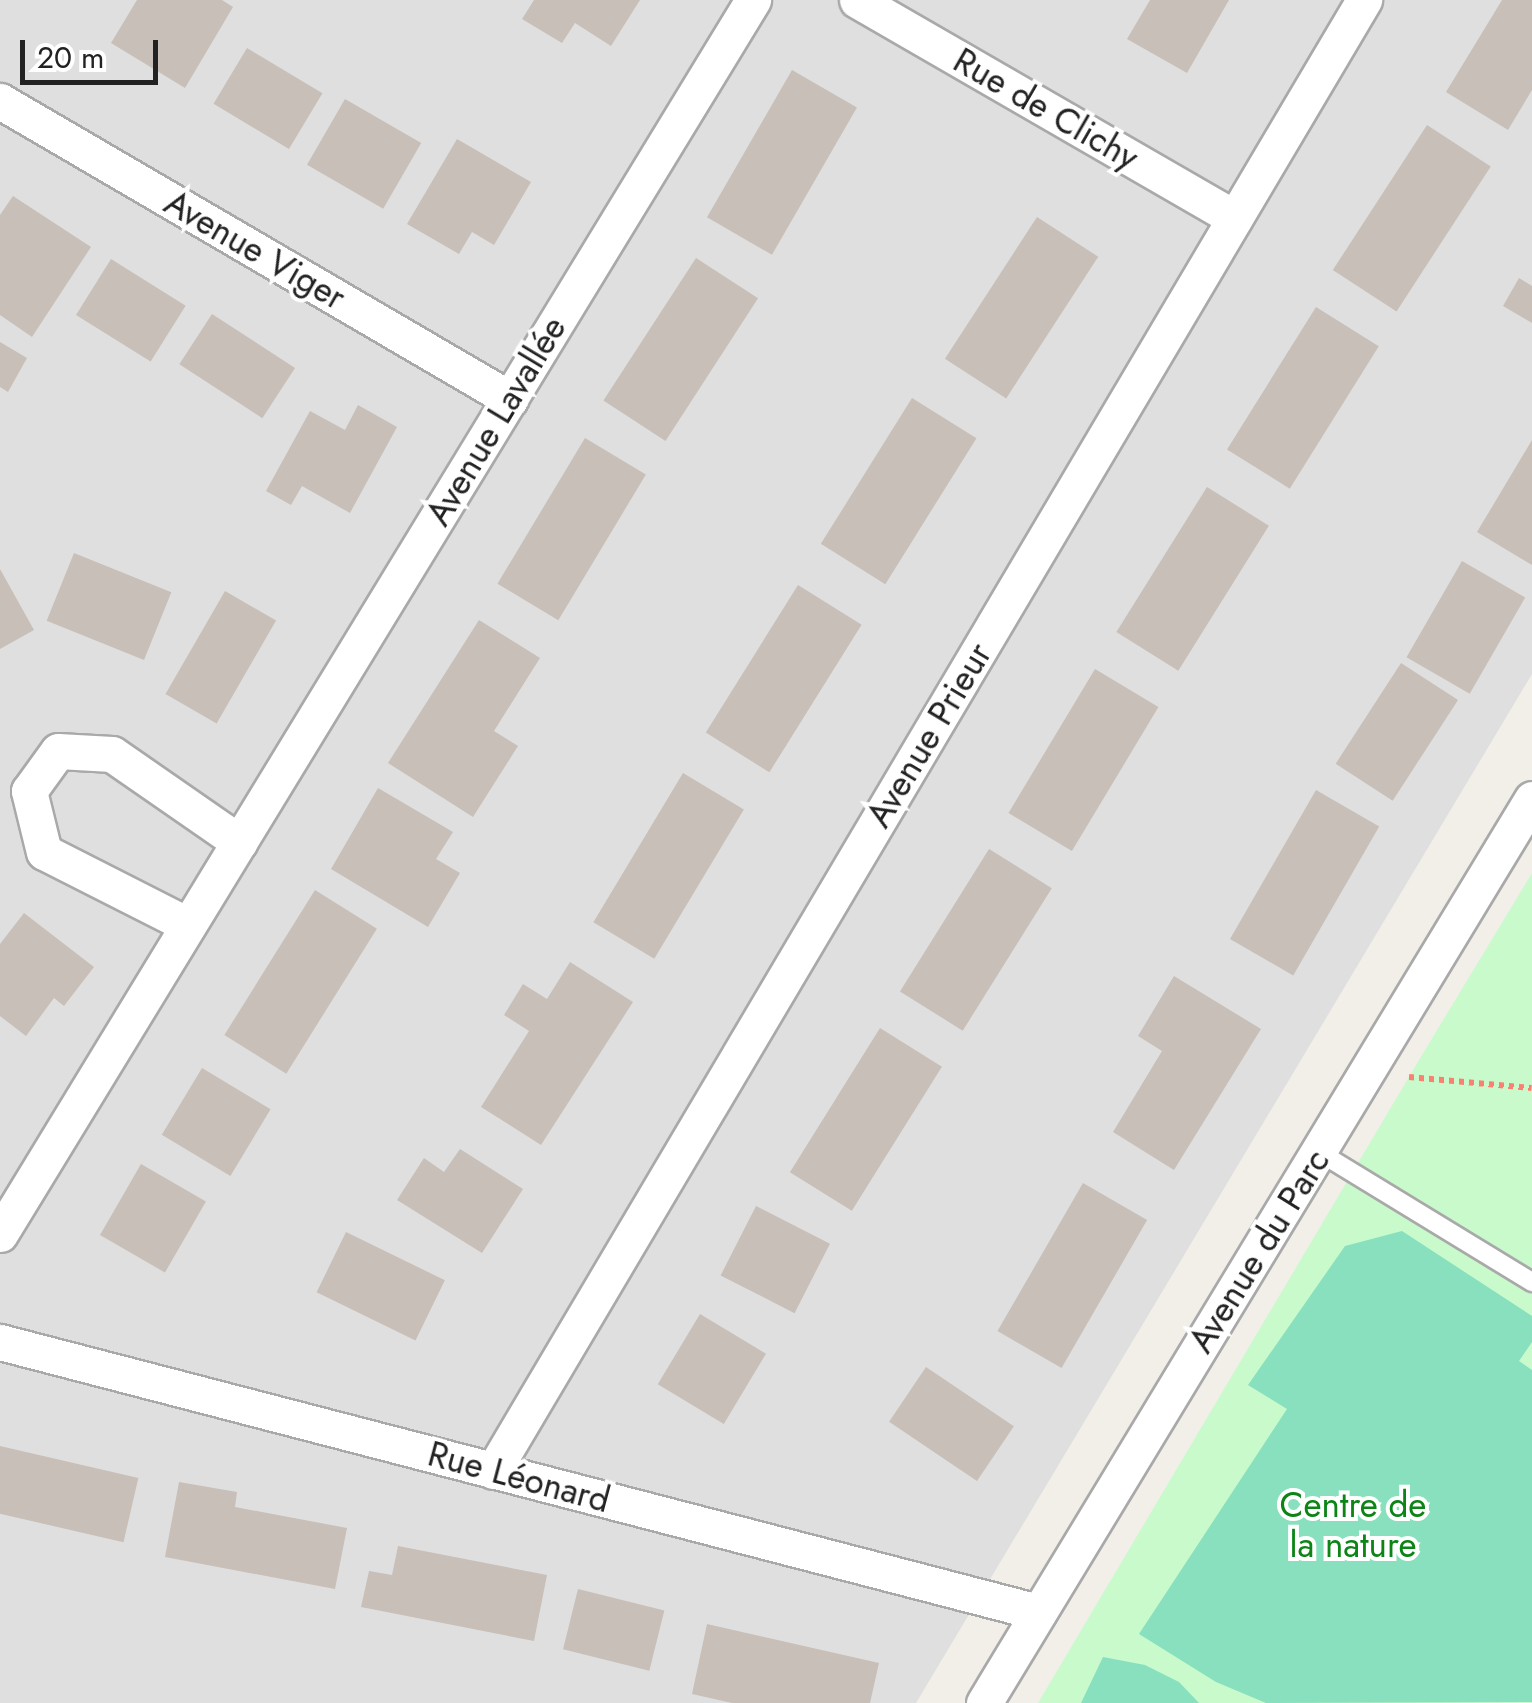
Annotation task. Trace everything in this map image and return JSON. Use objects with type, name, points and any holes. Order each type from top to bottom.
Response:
[{"type":"street","name":"Avenue Lavallée","points":[[0,1234],[753,0]]},
{"type":"street","name":"Rue de Clichy","points":[[857,0],[1236,218]]},
{"type":"street","name":"Avenue Prieur","points":[[493,1471],[1364,0]]},
{"type":"street","name":"Avenue Viger","points":[[0,102],[510,399]]},
{"type":"street","points":[[188,926],[44,852],[29,791],[58,751],[112,754],[239,842]]},
{"type":"street","name":"Avenue du Parc","points":[[984,1703],[1532,798]]},
{"type":"street","name":"Rue Léonard","points":[[0,1342],[1038,1612]]},
{"type":"lane","points":[[1320,1152],[1532,1282]]},
{"type":"path","points":[[1368,1074],[1532,1088]]},
{"type":"shaded area","points":[[0,0],[1532,0],[1532,674],[916,1703],[0,1703]]},
{"type":"green space","name":"Centre de la nature","points":[[1532,873],[1532,1703],[1038,1703],[1419,1060]]},
{"type":"green space","name":"Centre de la nature","points":[[1402,1231],[1532,1316],[1532,1342],[1519,1361],[1532,1370],[1532,1702],[1266,1703],[1216,1682],[1139,1634],[1287,1409],[1248,1385],[1345,1246]]},
{"type":"green space","points":[[1103,1657],[1145,1665],[1179,1682],[1199,1703],[1081,1703]]},
{"type":"building","points":[[137,0],[222,0],[233,7],[185,88],[111,43]]},
{"type":"building","points":[[534,0],[640,0],[611,46],[575,23],[562,43],[522,19]]},
{"type":"building","points":[[1150,0],[1229,0],[1187,73],[1127,39]]},
{"type":"building","points":[[1502,0],[1532,0],[1532,90],[1508,130],[1446,92]]},
{"type":"building","points":[[247,48],[322,93],[289,149],[214,104]]},
{"type":"building","points":[[792,70],[857,108],[772,255],[707,217]]},
{"type":"building","points":[[345,99],[421,143],[383,209],[307,165]]},
{"type":"building","points":[[1427,125],[1491,166],[1397,311],[1333,270]]},
{"type":"building","points":[[457,139],[531,182],[494,245],[472,232],[459,254],[407,224]]},
{"type":"building","points":[[13,196],[91,247],[32,337],[0,315],[0,215]]},
{"type":"building","points":[[1037,217],[1098,257],[1006,398],[945,359]]},
{"type":"building","points":[[696,258],[758,298],[665,441],[603,401]]},
{"type":"building","points":[[111,259],[186,306],[151,362],[76,315]]},
{"type":"building","points":[[1519,278],[1532,286],[1532,323],[1503,306]]},
{"type":"building","points":[[1316,307],[1379,346],[1290,489],[1227,449]]},
{"type":"building","points":[[212,314],[295,368],[262,418],[179,364]]},
{"type":"building","points":[[0,342],[27,358],[8,392],[0,387]]},
{"type":"building","points":[[912,398],[976,438],[885,584],[821,544]]},
{"type":"building","points":[[358,405],[397,427],[350,513],[302,486],[291,505],[266,491],[310,411],[345,430]]},
{"type":"building","points":[[585,438],[646,475],[558,620],[497,584]]},
{"type":"building","points":[[1532,440],[1532,565],[1477,532]]},
{"type":"building","points":[[1207,487],[1269,526],[1178,671],[1116,632]]},
{"type":"building","points":[[74,553],[171,592],[144,660],[47,621]]},
{"type":"building","points":[[1462,561],[1525,598],[1470,694],[1406,657]]},
{"type":"building","points":[[0,569],[34,630],[0,649]]},
{"type":"building","points":[[798,585],[862,625],[769,772],[706,733]]},
{"type":"building","points":[[225,591],[276,620],[217,724],[166,694]]},
{"type":"building","points":[[479,620],[540,658],[494,731],[518,746],[473,817],[388,763]]},
{"type":"building","points":[[1401,663],[1458,700],[1393,801],[1336,764]]},
{"type":"building","points":[[1095,669],[1158,707],[1072,851],[1008,813]]},
{"type":"building","points":[[683,773],[744,810],[654,959],[593,922]]},
{"type":"building","points":[[378,788],[453,832],[436,859],[460,873],[428,927],[331,869]]},
{"type":"building","points":[[1316,790],[1379,826],[1293,975],[1230,939]]},
{"type":"building","points":[[989,849],[1052,888],[963,1031],[900,991]]},
{"type":"building","points":[[315,890],[377,929],[286,1074],[224,1035]]},
{"type":"building","points":[[24,913],[94,967],[64,1006],[54,998],[26,1036],[0,1016],[0,944]]},
{"type":"building","points":[[570,962],[633,1002],[541,1145],[481,1107],[529,1031],[504,1015],[523,984],[547,999]]},
{"type":"building","points":[[1174,976],[1261,1029],[1174,1170],[1113,1132],[1162,1051],[1138,1036]]},
{"type":"building","points":[[880,1028],[942,1067],[852,1211],[790,1172]]},
{"type":"building","points":[[202,1068],[271,1109],[230,1176],[162,1135]]},
{"type":"building","points":[[460,1149],[523,1189],[482,1253],[397,1200],[424,1158],[444,1172]]},
{"type":"building","points":[[141,1164],[206,1202],[165,1273],[100,1235]]},
{"type":"building","points":[[1083,1183],[1147,1220],[1062,1368],[998,1331]]},
{"type":"building","points":[[756,1206],[830,1244],[795,1313],[721,1275]]},
{"type":"building","points":[[346,1232],[445,1280],[415,1340],[317,1292]]},
{"type":"building","points":[[700,1314],[766,1354],[724,1424],[658,1384]]},
{"type":"building","points":[[926,1367],[1014,1426],[977,1481],[889,1422]]},
{"type":"building","points":[[0,1446],[138,1478],[124,1542],[0,1514]]},
{"type":"building","points":[[179,1482],[237,1492],[235,1507],[347,1528],[335,1589],[165,1557]]},
{"type":"building","points":[[398,1546],[547,1575],[534,1641],[361,1607],[369,1571],[392,1575]]},
{"type":"building","points":[[578,1589],[664,1611],[649,1671],[563,1649]]},
{"type":"building","points":[[707,1624],[879,1663],[870,1703],[732,1703],[692,1694]]}]
